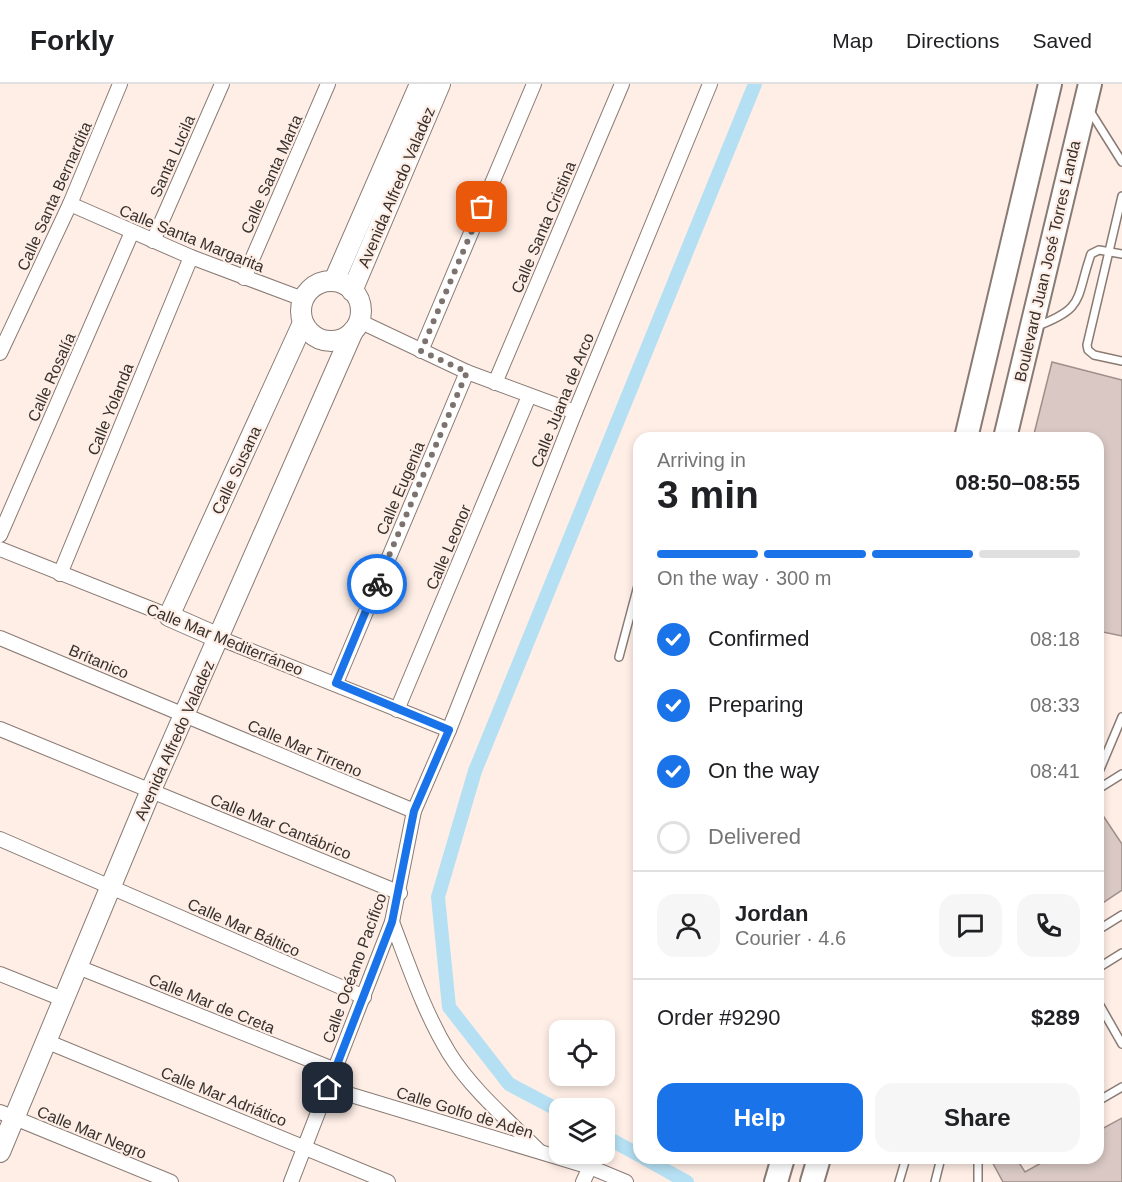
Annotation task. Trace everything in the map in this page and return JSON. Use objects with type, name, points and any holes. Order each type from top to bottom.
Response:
[{"type":"main road","points":[[967,432],[1050,84]]},
{"type":"main road","name":"Boulevard Juan José Torres Landa","points":[[1006,432],[1087,93]]},
{"type":"main road","points":[[776,1182],[781,1164]]},
{"type":"main road","points":[[812,1182],[817,1164]]},
{"type":"street","name":"Calle Santa Bernardita","points":[[0,353],[70,204],[120,84]]},
{"type":"street","name":"Santa Lucila","points":[[153,241],[222,84]]},
{"type":"street","name":"Calle Santa Marta","points":[[244,278],[328,84]]},
{"type":"street","name":"Avenida Alfredo Valadez","points":[[334,281],[420,84]]},
{"type":"street","name":"Avenida Alfredo Valadez","points":[[352,291],[440,84]]},
{"type":"street","points":[[421,351],[534,84]]},
{"type":"street","name":"Calle Santa Cristina","points":[[495,383],[622,84]]},
{"type":"street","name":"Calle Juana de Arco","points":[[449,730],[575,412],[710,84]]},
{"type":"street","name":"Calle Santa Margarita","points":[[70,204],[191,257],[303,299]]},
{"type":"street","name":"Calle Rosalía","points":[[0,535],[132,232]]},
{"type":"street","name":"Calle Yolanda","points":[[60,574],[191,257]]},
{"type":"street","points":[[334,281],[352,291],[361,310],[356,326],[336,341],[326,341],[309,332],[303,323],[301,311],[303,299],[311,289],[322,283],[334,281]]},
{"type":"street","name":"Calle Susana","points":[[169,616],[303,323]]},
{"type":"street","name":"Avenida Alfredo Valadez","points":[[0,1152],[7,1115],[48,1042],[151,790],[356,326]]},
{"type":"street","points":[[356,326],[495,383],[575,412]]},
{"type":"street","name":"Calle Eugenia","points":[[336,683],[467,372]]},
{"type":"street","name":"Calle Leonor","points":[[397,710],[530,396]]},
{"type":"street","name":"Calle Mar Mediterráneo","points":[[0,549],[449,730]]},
{"type":"street","name":"Brítanico","points":[[0,638],[184,715]]},
{"type":"street","name":"Calle Mar Tirreno","points":[[184,715],[414,811]]},
{"type":"street","name":"Calle Mar Cantábrico","points":[[0,729],[400,893]]},
{"type":"street","name":"Calle Océano Pacífico","points":[[291,1182],[307,1148],[333,1069],[364,997],[392,922],[400,893],[414,811],[449,730]]},
{"type":"street","name":"Calle Mar Báltico","points":[[0,839],[364,997]]},
{"type":"street","points":[[392,922],[429,1016],[449,1054],[471,1082],[540,1152]]},
{"type":"street","name":"Calle Mar de Creta","points":[[78,967],[333,1069]]},
{"type":"street","points":[[0,974],[64,1000]]},
{"type":"street","name":"Calle Mar Adriático","points":[[48,1042],[388,1182]]},
{"type":"street","name":"Calle Golfo de Aden","points":[[328,1088],[590,1167],[626,1182]]},
{"type":"street","name":"Calle Mar Negro","points":[[7,1115],[171,1182]]},
{"type":"street","points":[[583,1182],[590,1167]]},
{"type":"lane","points":[[1087,93],[1122,162]]},
{"type":"lane","points":[[1122,195],[1088,350],[1094,355],[1122,361]]},
{"type":"lane","points":[[1031,328],[1069,312],[1076,303],[1091,254],[1108,251],[1122,254]]},
{"type":"lane","points":[[619,657],[633,604]]},
{"type":"lane","points":[[1104,760],[1122,717]]},
{"type":"lane","points":[[1104,785],[1122,774]]},
{"type":"lane","points":[[1104,926],[1122,915]]},
{"type":"lane","points":[[1104,964],[1120,954],[1122,963]]},
{"type":"lane","points":[[1104,1012],[1122,1044]]},
{"type":"lane","points":[[1104,1098],[1122,1087]]},
{"type":"lane","points":[[899,1182],[904,1164]]},
{"type":"lane","points":[[935,1182],[940,1164]]},
{"type":"lane","points":[[978,1164],[978,1182]]},
{"type":"building","points":[[1052,362],[1122,380],[1122,636],[1104,632],[1104,432],[1034,432]]},
{"type":"building","points":[[1104,817],[1122,844],[1122,890],[1104,902]]},
{"type":"building","points":[[1122,1118],[1122,1182],[1003,1182],[993,1164],[1020,1164],[1025,1172],[1039,1164],[1104,1164],[1104,1128]]},
{"type":"waterway","points":[[549,1105],[509,1084],[449,1007],[438,897],[475,771],[755,84]]},
{"type":"waterway","points":[[615,1142],[633,1152]]},
{"type":"waterway","points":[[655,1164],[687,1182]]},
{"type":"way so far","points":[[377,584],[467,372],[421,351],[482,207]]},
{"type":"route","points":[[328,1088],[333,1069],[364,997],[392,922],[400,893],[414,811],[449,730],[336,683],[377,584]]}]
